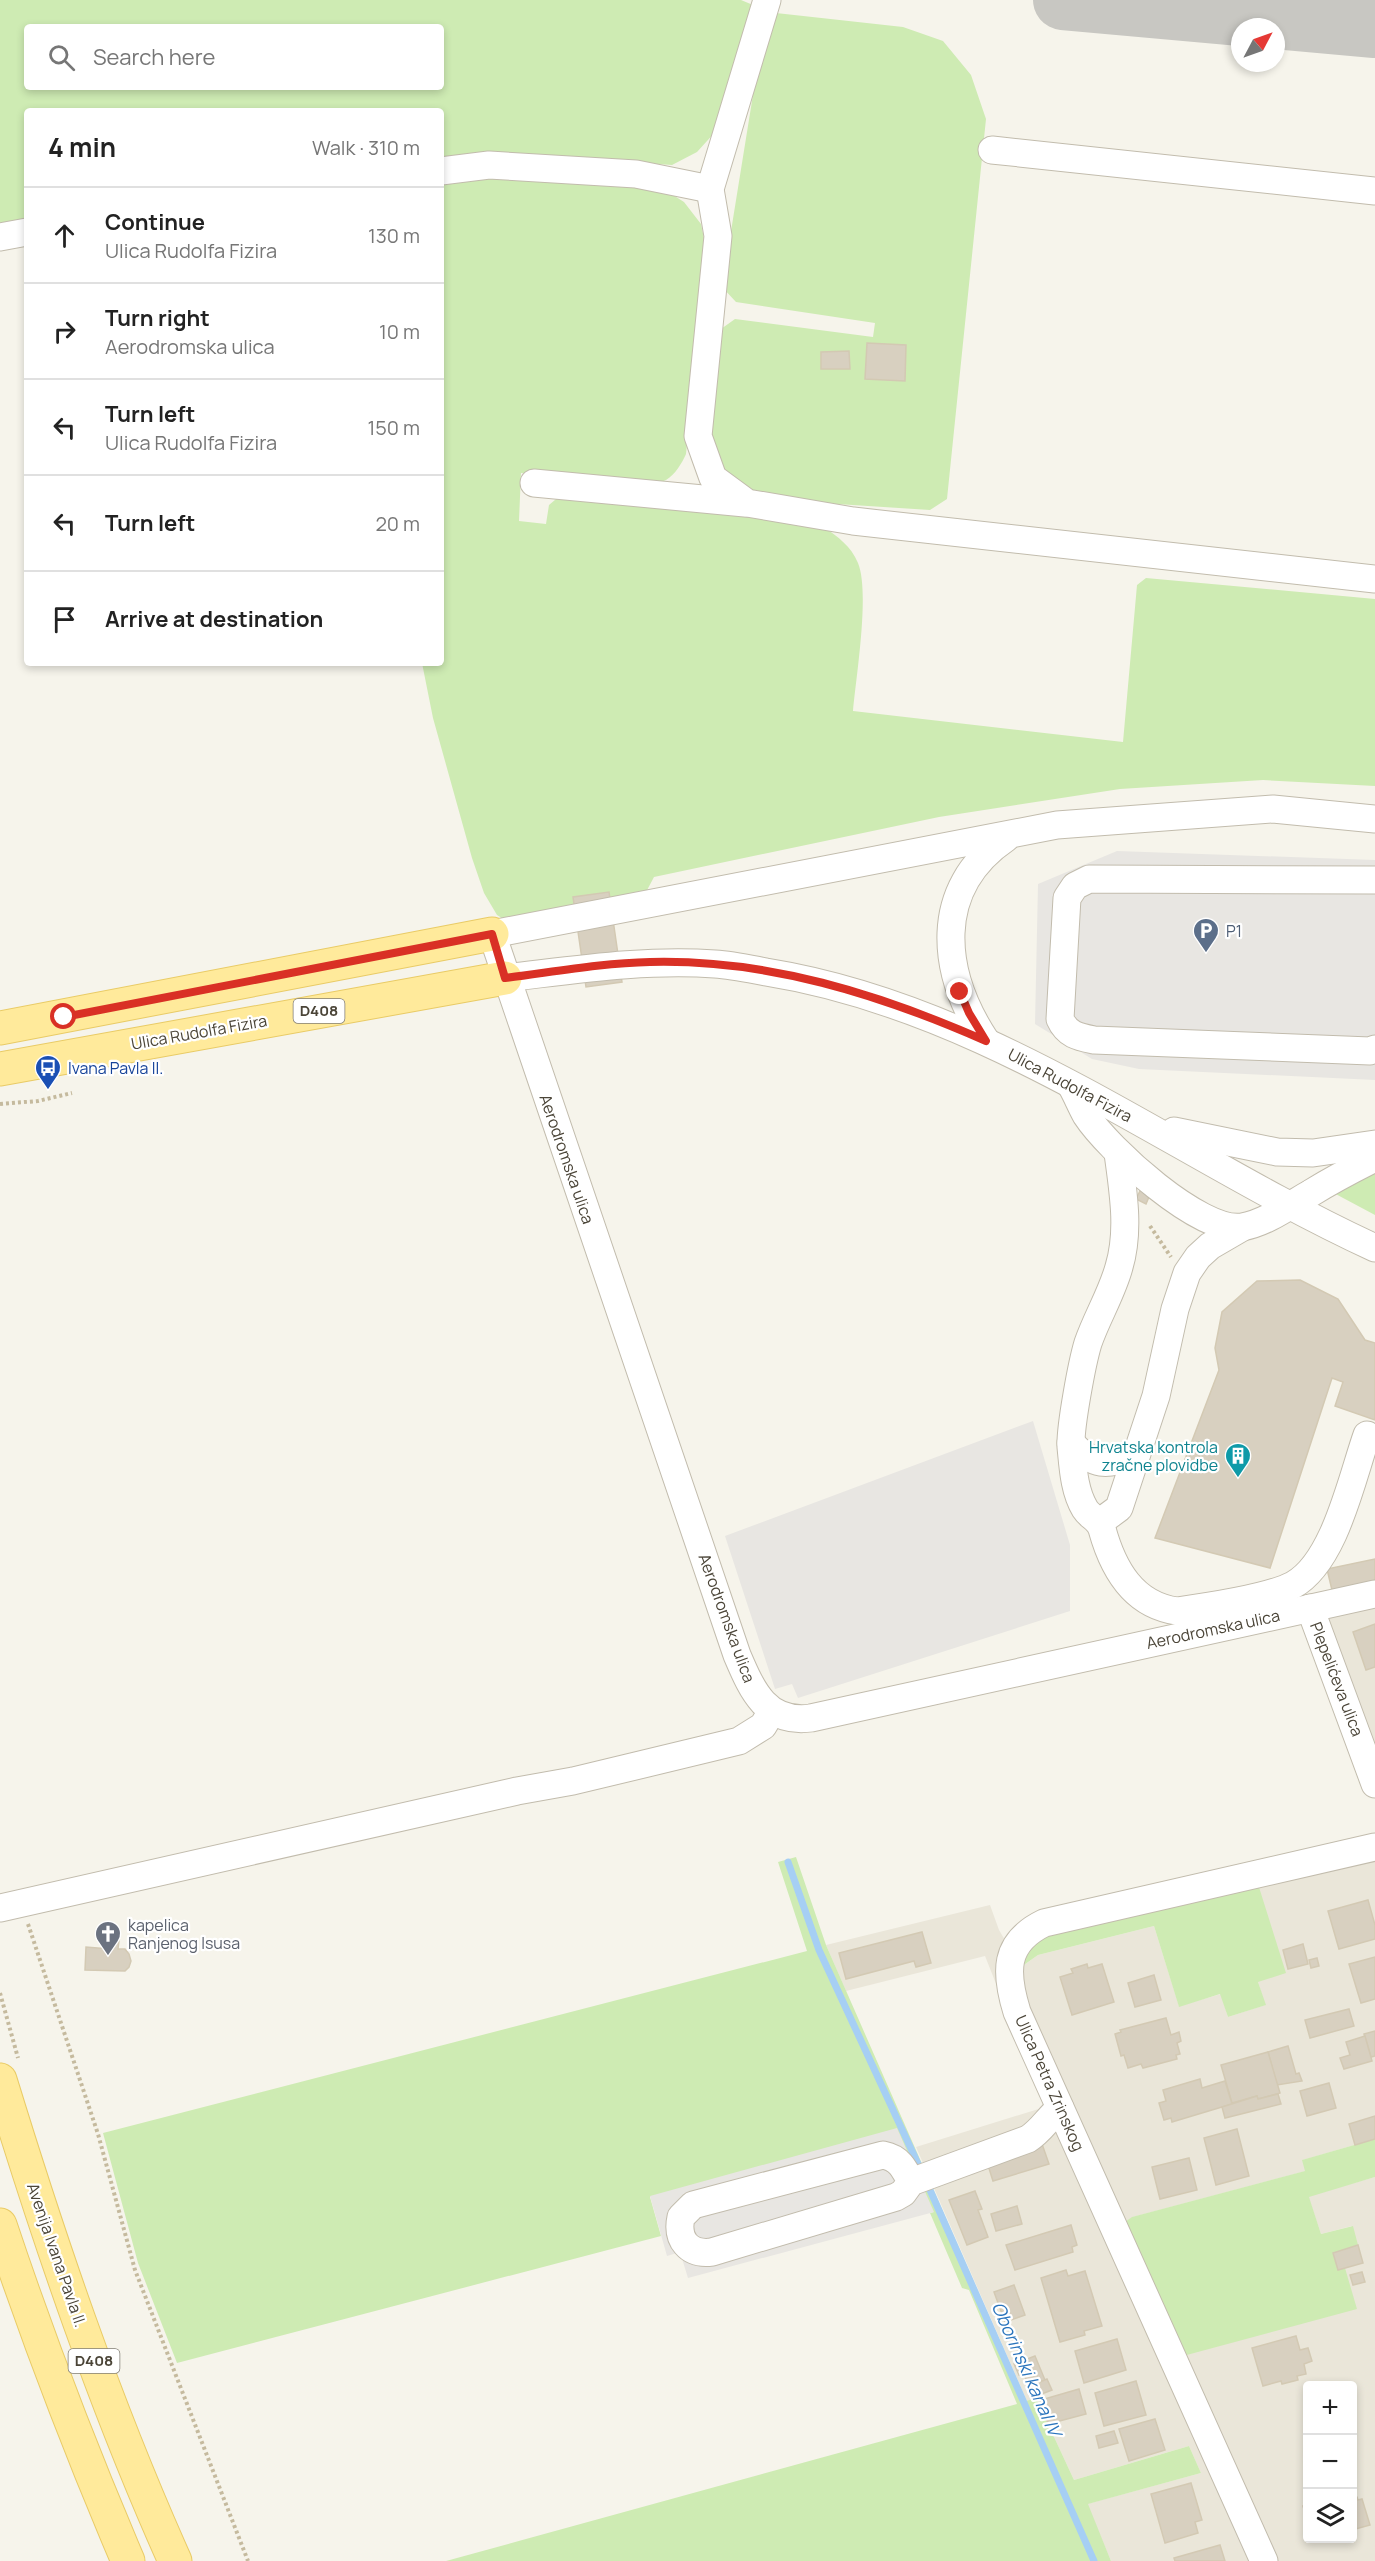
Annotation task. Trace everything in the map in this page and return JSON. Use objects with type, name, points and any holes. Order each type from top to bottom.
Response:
[{"type":"main road","points":[[0,1028],[492,934]]},
{"type":"main road","name":"Ulica Rudolfa Fizira","points":[[0,1069],[505,978]]},
{"type":"main road","name":"Avenija Ivana Pavla II.","points":[[0,2080],[68,2291],[108,2400],[175,2561]]},
{"type":"main road","name":"D408","points":[[0,2225],[73,2429],[128,2561]]},
{"type":"street","points":[[747,503],[713,478],[698,436],[718,236],[710,189],[767,0]]},
{"type":"street","points":[[992,150],[1375,191]]},
{"type":"street","points":[[444,171],[489,165],[636,174],[710,189]]},
{"type":"street","points":[[0,237],[24,233]]},
{"type":"street","points":[[534,483],[747,503],[853,520],[1375,579]]},
{"type":"street","points":[[492,934],[1057,825],[1273,809],[1375,819]]},
{"type":"street","points":[[986,1041],[969,1013],[954,971],[952,917],[965,880],[974,865],[987,851],[1009,836]]},
{"type":"street","points":[[1375,880],[1089,879],[1075,886],[1066,898],[1060,1019],[1063,1027],[1074,1036],[1106,1040],[1370,1051],[1375,1049]]},
{"type":"street","name":"Aerodromska ulica","points":[[492,934],[505,978],[737,1655],[753,1689],[772,1711],[783,1718],[799,1720],[811,1718],[1375,1594]]},
{"type":"street","name":"Ulica Rudolfa Fizira","points":[[505,978],[643,962],[717,964],[804,978],[875,996],[986,1041],[1290,1205],[1375,1248]]},
{"type":"street","points":[[1072,1087],[1087,1116],[1118,1154],[1162,1191],[1189,1209],[1216,1222],[1241,1227]]},
{"type":"street","points":[[1141,1123],[1277,1152],[1313,1153],[1375,1144]]},
{"type":"street","points":[[1118,1154],[1126,1217],[1120,1266],[1088,1345],[1071,1443],[1078,1493],[1086,1510],[1100,1522],[1109,1553],[1129,1587],[1138,1596],[1164,1609],[1177,1611],[1278,1591],[1304,1577],[1327,1548],[1367,1452]]},
{"type":"street","points":[[1100,1522],[1119,1508],[1156,1396],[1182,1283],[1198,1257],[1210,1246],[1241,1227],[1274,1215],[1348,1171],[1375,1158]]},
{"type":"street","points":[[1071,1443],[1085,1458],[1101,1464],[1117,1462],[1136,1455]]},
{"type":"street","name":"Plepelićeva ulica","points":[[1310,1608],[1375,1784]]},
{"type":"street","points":[[11,1906],[517,1791],[573,1781],[740,1741],[763,1726],[772,1711]]},
{"type":"street","name":"Ulica Petra Zrinskog","points":[[1264,2561],[1017,2012],[1011,1992],[1009,1964],[1017,1943],[1025,1934],[1044,1923],[1375,1847]]},
{"type":"street","points":[[911,2182],[899,2162],[893,2157],[883,2155],[693,2205],[681,2217],[680,2232],[690,2248],[699,2253],[712,2252],[896,2197],[903,2193],[911,2182],[1028,2139],[1036,2134],[1046,2120],[1060,2108]]},
{"type":"path","points":[[0,1104],[38,1101],[72,1093]]},
{"type":"path","points":[[1146,1219],[1177,1264]]},
{"type":"path","points":[[11,1906],[98,2134],[135,2270],[248,2561]]},
{"type":"shaded area","name":"P1","points":[[1117,851],[1375,860],[1375,1080],[1139,1069],[1092,1059],[1035,1024],[1038,884]]},
{"type":"shaded area","points":[[1033,1421],[1070,1545],[1070,1611],[798,1698],[792,1684],[775,1689],[725,1536]]},
{"type":"shaded area","points":[[1375,1584],[1375,1767],[1318,1596]]},
{"type":"shaded area","points":[[1375,1854],[1375,2139],[1303,2160],[1306,2171],[1133,2217],[1122,2224],[1183,2356],[1345,2268],[1338,2270],[1333,2253],[1352,2226],[1321,2234],[1308,2196],[1375,2177],[1375,2561],[1111,2561],[1087,2504],[1201,2473],[1189,2446],[1074,2480],[1036,2398],[1027,2401],[916,2147],[1045,2107],[985,1956],[846,1991],[826,1945],[990,1905],[999,1930],[1021,1967],[1038,1955],[1154,1926],[1179,2006],[1221,1994],[1228,2017],[1265,2005],[1258,1982],[1258,1884]]},
{"type":"shaded area","points":[[897,2128],[934,2212],[688,2278],[680,2252],[667,2256],[650,2196]]},
{"type":"green space","points":[[0,0],[741,0],[753,5],[717,130],[697,152],[672,165],[541,156],[444,160],[444,108],[24,108],[24,219],[0,223]]},
{"type":"green space","points":[[776,13],[903,27],[943,41],[971,75],[986,119],[947,499],[930,510],[775,500],[740,488],[718,466],[710,435],[721,329],[735,319],[873,337],[875,323],[736,302],[722,287],[757,70]]},
{"type":"green space","points":[[488,176],[636,183],[665,190],[684,202],[701,224],[706,247],[686,454],[678,469],[666,480],[638,484],[596,482],[521,473],[519,521],[546,524],[549,505],[562,494],[824,527],[852,552],[861,576],[862,614],[853,711],[1123,742],[1137,585],[1146,578],[1375,599],[1375,786],[1263,780],[1120,789],[939,817],[654,877],[645,894],[508,922],[497,915],[484,893],[472,858],[433,718],[423,666],[444,666],[444,181]]},
{"type":"green space","points":[[1375,1167],[1375,1215],[1330,1191]]},
{"type":"green space","points":[[796,1857],[826,1945],[1026,2401],[1036,2398],[1074,2480],[1189,2446],[1201,2473],[1088,2504],[1111,2561],[446,2561],[1017,2404],[969,2290],[962,2288],[930,2213],[934,2212],[650,2197],[661,2236],[177,2363],[138,2263],[103,2133],[807,1951],[778,1862]]},
{"type":"green space","points":[[1258,1884],[1286,1973],[1258,1982],[1266,2005],[1228,2017],[1220,1994],[1179,2007],[1154,1926],[1038,1955],[1021,1967],[1027,1953],[1043,1936]]},
{"type":"green space","points":[[1375,2139],[1375,2177],[1309,2197],[1321,2234],[1353,2226],[1358,2245],[1333,2253],[1338,2270],[1345,2268],[1357,2309],[1183,2356],[1122,2224],[1132,2217],[1305,2171],[1302,2160]]},
{"type":"building","points":[[867,343],[906,345],[905,381],[865,379]]},
{"type":"building","points":[[849,351],[850,369],[821,369],[821,352]]},
{"type":"building","points":[[609,892],[622,982],[586,987],[573,897]]},
{"type":"building","points":[[1142,1187],[1151,1192],[1146,1204],[1136,1199]]},
{"type":"building","name":"Hrvatska kontrola zračne plovidbe","points":[[1300,1280],[1338,1299],[1365,1340],[1375,1343],[1375,1420],[1335,1406],[1343,1382],[1332,1378],[1270,1568],[1155,1538],[1219,1370],[1215,1348],[1222,1312],[1257,1281]]},
{"type":"building","points":[[1375,1559],[1375,1581],[1332,1590],[1327,1569]]},
{"type":"building","points":[[1375,1624],[1375,1667],[1366,1670],[1353,1632]]},
{"type":"building","points":[[1368,1900],[1375,1925],[1375,1939],[1339,1949],[1328,1911]]},
{"type":"building","points":[[922,1932],[931,1963],[916,1967],[914,1961],[846,1979],[839,1953]]},
{"type":"building","name":"kapelica Ranjenog Isusa","points":[[110,1940],[119,1940],[118,1949],[125,1949],[129,1954],[131,1961],[129,1967],[125,1971],[85,1970],[86,1947],[110,1949]]},
{"type":"building","points":[[1303,1944],[1308,1964],[1288,1969],[1283,1950]]},
{"type":"building","points":[[1375,1957],[1375,1999],[1361,2003],[1349,1964]]},
{"type":"building","points":[[1317,1958],[1319,1966],[1311,1968],[1309,1960]]},
{"type":"building","points":[[1087,1964],[1088,1968],[1102,1964],[1114,2002],[1072,2015],[1060,1977],[1073,1973],[1071,1969]]},
{"type":"building","points":[[1154,1975],[1161,2000],[1135,2007],[1128,1983]]},
{"type":"building","points":[[1349,2009],[1354,2026],[1310,2038],[1305,2020]]},
{"type":"building","points":[[1166,2018],[1171,2035],[1179,2032],[1181,2041],[1177,2043],[1180,2054],[1176,2055],[1177,2059],[1143,2068],[1141,2064],[1128,2068],[1124,2055],[1121,2056],[1115,2034],[1121,2032],[1120,2030]]},
{"type":"building","points":[[1375,2031],[1375,2056],[1371,2057],[1364,2034]]},
{"type":"building","points":[[1365,2036],[1372,2061],[1344,2069],[1340,2058],[1350,2055],[1346,2042]]},
{"type":"building","points":[[1288,2046],[1296,2074],[1299,2073],[1302,2081],[1277,2085],[1268,2052]]},
{"type":"building","points":[[1268,2052],[1280,2093],[1232,2103],[1221,2065]]},
{"type":"building","points":[[1200,2079],[1202,2088],[1225,2081],[1232,2104],[1172,2122],[1171,2118],[1164,2120],[1159,2103],[1166,2101],[1163,2090]]},
{"type":"building","points":[[1329,2083],[1336,2108],[1307,2116],[1300,2091]]},
{"type":"building","points":[[1278,2094],[1281,2104],[1225,2118],[1222,2107],[1257,2096],[1258,2099]]},
{"type":"building","points":[[1375,2116],[1375,2139],[1355,2145],[1349,2124]]},
{"type":"building","points":[[1237,2129],[1249,2176],[1216,2185],[1204,2138]]},
{"type":"building","points":[[1042,2144],[1049,2164],[993,2181],[987,2162]]},
{"type":"building","points":[[1189,2158],[1197,2190],[1160,2199],[1152,2167]]},
{"type":"building","points":[[975,2191],[982,2209],[978,2210],[988,2237],[967,2245],[949,2200]]},
{"type":"building","points":[[1017,2206],[1022,2224],[996,2231],[991,2214]]},
{"type":"building","points":[[1071,2225],[1077,2245],[1072,2247],[1073,2252],[1015,2270],[1006,2245]]},
{"type":"building","points":[[1358,2245],[1363,2263],[1338,2270],[1333,2253]]},
{"type":"building","points":[[1066,2270],[1068,2276],[1085,2271],[1102,2326],[1084,2331],[1085,2335],[1060,2342],[1041,2278]]},
{"type":"building","points":[[1362,2272],[1365,2282],[1353,2285],[1350,2275]]},
{"type":"building","points":[[1014,2285],[1025,2315],[1005,2322],[994,2292]]},
{"type":"building","points":[[1296,2336],[1300,2350],[1308,2348],[1312,2361],[1304,2364],[1306,2374],[1297,2376],[1298,2380],[1282,2384],[1281,2381],[1263,2386],[1252,2348]]},
{"type":"building","points":[[1117,2339],[1126,2370],[1084,2383],[1075,2351]]},
{"type":"building","points":[[1035,2356],[1045,2380],[1028,2387],[1024,2373],[1019,2375],[1014,2364]]},
{"type":"building","points":[[1047,2379],[1052,2390],[1039,2395],[1035,2384]]},
{"type":"building","points":[[1136,2381],[1146,2415],[1104,2426],[1095,2393]]},
{"type":"building","points":[[1079,2389],[1086,2414],[1048,2424],[1041,2400]]},
{"type":"building","points":[[1155,2419],[1165,2450],[1129,2461],[1119,2429]]},
{"type":"building","points":[[1114,2431],[1118,2443],[1099,2448],[1096,2436]]},
{"type":"building","points":[[1191,2483],[1202,2520],[1195,2522],[1198,2533],[1165,2543],[1151,2494]]},
{"type":"building","points":[[1357,2497],[1358,2500],[1362,2499],[1370,2525],[1357,2529]]},
{"type":"building","points":[[1220,2545],[1225,2561],[1175,2561],[1174,2558]]},
{"type":"waterway","name":"Oborinski kanal IV","points":[[788,1862],[819,1950],[919,2166]]},
{"type":"waterway","name":"Oborinski kanal IV","points":[[930,2190],[1094,2561]]},
{"type":"taxiway","points":[[1063,0],[1375,28]]},
{"type":"place","name":"P1","points":[[1206,954]]},
{"type":"place","name":"Ivana Pavla II.","points":[[48,1091]]},
{"type":"place","name":"Hrvatska kontrola zračne plovidbe","points":[[1238,1479]]},
{"type":"place","name":"kapelica Ranjenog Isusa","points":[[108,1957]]},
{"type":"route","points":[[64,1017],[492,934],[505,978],[635,963],[717,964],[804,978],[875,996],[930,1016],[986,1041],[969,1013],[960,992]]}]
